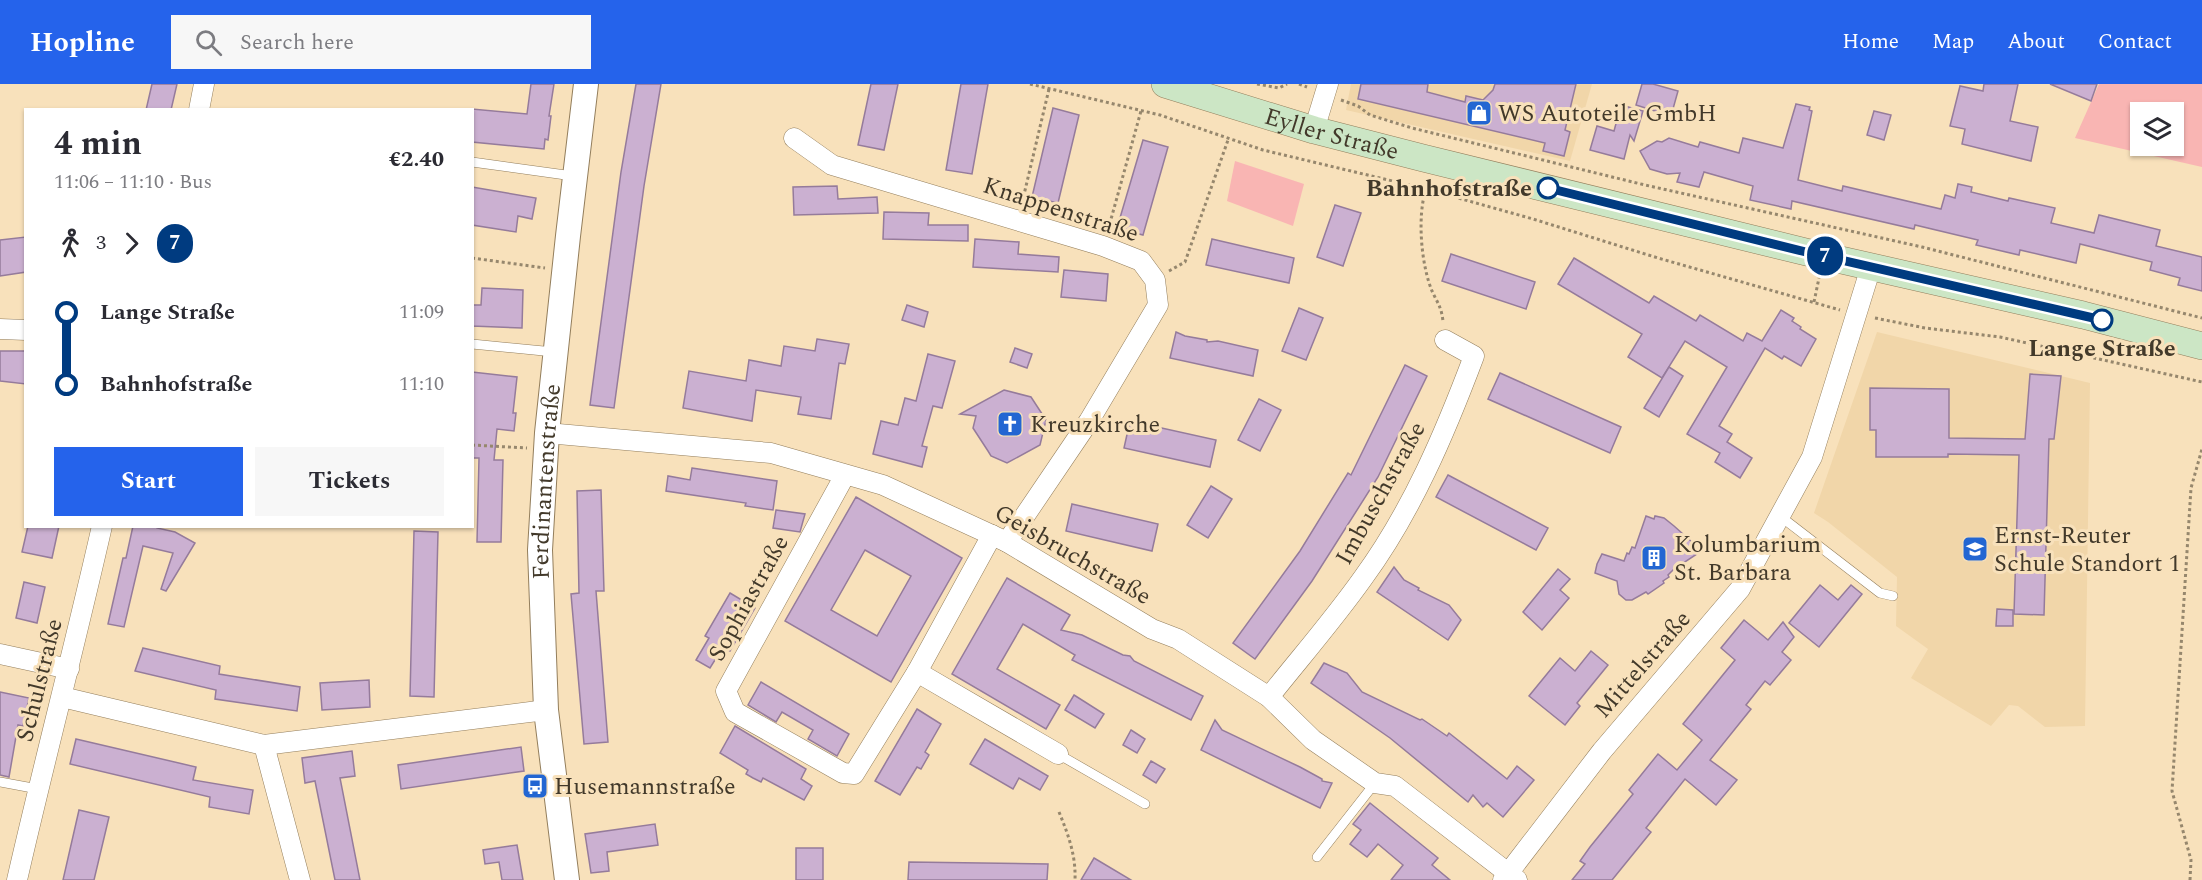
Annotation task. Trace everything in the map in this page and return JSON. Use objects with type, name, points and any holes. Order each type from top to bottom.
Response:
[{"type":"main road","name":"Eyller Straße","points":[[1165,84],[1314,130],[1423,158],[1871,267],[2083,315],[2202,346]]},
{"type":"street","points":[[199,108],[204,84]]},
{"type":"street","name":"Ferdinantenstraße","points":[[567,880],[546,710],[540,550],[547,441],[584,84]]},
{"type":"street","points":[[1314,130],[1326,89]]},
{"type":"street","name":"Knappenstraße","points":[[794,138],[832,165],[1103,246],[1141,261],[1155,280]]},
{"type":"street","name":"Mittelstraße","points":[[1509,878],[1602,751],[1740,589],[1812,457],[1871,267]]},
{"type":"street","points":[[1000,538],[1089,421],[1158,304],[1155,280]]},
{"type":"street","points":[[0,329],[24,330]]},
{"type":"street","name":"Imbuschstraße","points":[[1269,697],[1364,578],[1408,506],[1451,418],[1474,357],[1445,340]]},
{"type":"street","name":"Geisbruchstraße","points":[[547,441],[771,453],[884,485],[1000,538],[1152,629],[1178,639],[1269,697],[1313,740],[1375,783],[1395,786],[1509,878]]},
{"type":"street","name":"Sophiastraße","points":[[844,475],[726,691],[735,712],[843,773],[854,774],[1000,538]]},
{"type":"street","name":"Schulstraße","points":[[17,880],[102,528]]},
{"type":"street","points":[[0,654],[69,669]]},
{"type":"street","points":[[917,672],[1058,754]]},
{"type":"street","points":[[62,697],[264,745],[546,710]]},
{"type":"street","points":[[264,745],[300,880]]},
{"type":"lane","points":[[474,162],[575,177]]},
{"type":"lane","points":[[474,345],[556,352]]},
{"type":"lane","points":[[1780,516],[1880,593],[1893,596]]},
{"type":"lane","points":[[1058,754],[1145,804]]},
{"type":"lane","points":[[0,782],[38,789]]},
{"type":"lane","points":[[1317,857],[1375,783]]},
{"type":"path","points":[[1030,84],[1160,115],[1263,150],[1426,189],[1856,315],[1924,328],[2000,337],[2202,382]]},
{"type":"path","points":[[1257,84],[1279,88],[1287,84]]},
{"type":"path","points":[[1299,84],[1326,89],[1370,115],[1424,131],[1645,185],[1922,247],[2202,318]]},
{"type":"path","points":[[1018,220],[1049,89]]},
{"type":"path","points":[[1103,246],[1141,111]]},
{"type":"path","points":[[1155,280],[1185,261],[1228,140]]},
{"type":"path","points":[[1426,189],[1421,204],[1423,256],[1432,290],[1441,306],[1445,340]]},
{"type":"path","points":[[474,258],[564,271]]},
{"type":"path","points":[[474,445],[547,441]]},
{"type":"path","points":[[2190,880],[2191,860],[2172,791],[2191,488],[2202,449]]},
{"type":"path","points":[[1059,812],[1070,838],[1075,880]]},
{"type":"shaded area","points":[[1351,84],[1592,84],[1570,161],[1346,110]]},
{"type":"shaded area","points":[[2099,84],[2202,84],[2202,167],[2154,156],[2184,156],[2184,102],[2130,102],[2130,151],[2075,138]]},
{"type":"shaded area","points":[[1235,161],[1304,184],[1293,226],[1227,201]]},
{"type":"shaded area","name":"Ernst-Reuter Schule Standort 1","points":[[1877,332],[2090,383],[2085,726],[2045,727],[2018,706],[2009,705],[1991,726],[1911,678],[1928,649],[1896,626],[1897,577],[1814,513]]},
{"type":"building","points":[[152,84],[177,84],[171,108],[146,108]]},
{"type":"building","points":[[531,84],[554,84],[548,140],[545,139],[544,149],[474,142],[474,109],[527,114]]},
{"type":"building","points":[[636,84],[661,84],[644,186],[614,408],[590,405],[621,172]]},
{"type":"building","points":[[871,84],[898,84],[884,150],[858,145]]},
{"type":"building","points":[[961,84],[988,84],[972,174],[946,170]]},
{"type":"building","points":[[1361,84],[1428,84],[1427,92],[1465,102],[1466,96],[1483,100],[1493,90],[1495,84],[1576,84],[1565,130],[1570,132],[1564,156],[1543,151],[1545,143],[1358,99]]},
{"type":"building","points":[[1642,84],[1653,84],[1678,91],[1671,116],[1636,105]]},
{"type":"building","points":[[1984,84],[2018,84],[2010,121],[2038,127],[2031,161],[1962,144],[1965,129],[1950,126],[1960,86],[1983,91]]},
{"type":"building","points":[[2050,84],[2097,84],[2091,101]]},
{"type":"building","points":[[1796,104],[1810,107],[1809,110],[1812,111],[1798,180],[1842,191],[1843,186],[1941,209],[1945,195],[1955,198],[1958,184],[1972,187],[1971,192],[2008,201],[2009,198],[2055,208],[2051,223],[2094,233],[2099,215],[2160,230],[2156,246],[2202,257],[2202,291],[2178,285],[2180,278],[2150,270],[2152,262],[2080,244],[2076,263],[2020,250],[2019,255],[1976,245],[1978,240],[1915,225],[1914,229],[1792,201],[1791,209],[1750,200],[1753,186],[1704,172],[1699,187],[1677,182],[1680,173],[1667,174],[1650,169],[1640,151],[1657,141],[1662,142],[1669,138],[1698,147],[1700,142],[1739,153],[1743,138],[1783,148]]},
{"type":"building","points":[[1621,105],[1643,111],[1634,141],[1630,135],[1624,159],[1590,150],[1597,126],[1614,131]]},
{"type":"building","points":[[1053,108],[1079,115],[1058,203],[1032,197]]},
{"type":"building","points":[[1874,111],[1891,115],[1884,140],[1867,135]]},
{"type":"building","points":[[1143,140],[1168,147],[1143,235],[1117,228]]},
{"type":"building","points":[[837,186],[838,199],[877,197],[878,213],[794,215],[793,187]]},
{"type":"building","points":[[474,187],[536,198],[532,219],[518,216],[516,232],[474,225]]},
{"type":"building","points":[[1335,205],[1361,213],[1343,266],[1317,257]]},
{"type":"building","points":[[884,212],[929,213],[928,225],[968,225],[968,241],[883,239]]},
{"type":"building","points":[[24,237],[24,272],[0,276],[0,240]]},
{"type":"building","points":[[975,239],[1019,242],[1018,254],[1059,257],[1058,272],[973,267]]},
{"type":"building","points":[[1212,239],[1294,258],[1289,283],[1206,265]]},
{"type":"building","points":[[1451,254],[1535,282],[1526,309],[1442,281]]},
{"type":"building","points":[[1574,258],[1649,303],[1654,296],[1696,321],[1700,315],[1743,341],[1747,333],[1762,341],[1781,310],[1794,318],[1792,321],[1801,327],[1800,329],[1816,339],[1801,366],[1784,356],[1782,359],[1765,348],[1719,426],[1732,434],[1727,442],[1752,458],[1740,478],[1715,462],[1720,453],[1687,434],[1727,367],[1685,341],[1662,378],[1628,357],[1642,334],[1558,284]]},
{"type":"building","points":[[1064,270],[1108,274],[1106,301],[1061,297]]},
{"type":"building","points":[[482,288],[523,290],[522,328],[474,326],[474,305],[481,305]]},
{"type":"building","points":[[907,305],[928,312],[924,327],[902,320]]},
{"type":"building","points":[[1299,308],[1323,318],[1306,360],[1282,351]]},
{"type":"building","points":[[1176,332],[1207,340],[1207,342],[1218,341],[1258,350],[1253,376],[1170,358]]},
{"type":"building","points":[[817,339],[849,344],[845,364],[839,363],[831,419],[798,414],[801,397],[756,390],[752,421],[683,408],[689,371],[746,381],[749,360],[781,366],[784,346],[815,351]]},
{"type":"building","points":[[1015,348],[1032,354],[1027,368],[1010,362]]},
{"type":"building","points":[[0,351],[24,351],[24,384],[0,381]]},
{"type":"building","points":[[928,354],[955,361],[942,408],[933,406],[922,446],[927,447],[922,467],[873,454],[881,421],[898,425],[905,398],[916,401]]},
{"type":"building","points":[[1405,365],[1427,376],[1378,477],[1312,581],[1255,659],[1233,643],[1300,551],[1348,473],[1351,475]]},
{"type":"building","points":[[1669,367],[1683,376],[1659,417],[1644,408]]},
{"type":"building","points":[[474,372],[517,377],[513,413],[516,413],[514,431],[497,429],[494,460],[503,460],[501,542],[477,542],[479,458],[474,458]]},
{"type":"building","points":[[1500,373],[1621,427],[1610,453],[1488,399]]},
{"type":"building","points":[[2030,374],[2061,376],[2054,439],[2049,439],[2044,615],[2014,614],[2019,455],[1948,454],[1948,457],[1876,457],[1876,430],[1870,430],[1870,388],[1949,389],[1949,438],[2025,439]]},
{"type":"building","name":"Kreuzkirche","points":[[1004,390],[1031,397],[1046,420],[1040,445],[1007,463],[991,456],[973,428],[976,416],[960,414]]},
{"type":"building","points":[[1259,399],[1281,410],[1260,451],[1238,440]]},
{"type":"building","points":[[1130,421],[1216,440],[1210,467],[1124,448]]},
{"type":"building","points":[[692,468],[777,481],[773,510],[745,506],[746,503],[666,491],[668,476],[690,480]]},
{"type":"building","points":[[1448,475],[1548,528],[1536,550],[1436,497]]},
{"type":"building","points":[[1211,486],[1232,499],[1208,538],[1187,525]]},
{"type":"building","points":[[601,490],[604,591],[596,591],[608,742],[584,744],[571,594],[579,593],[577,491]]},
{"type":"building","points":[[856,497],[962,558],[891,682],[785,621]],"holes":[[[865,550],[911,576],[877,636],[831,610]]]},
{"type":"building","points":[[1072,504],[1158,524],[1152,551],[1066,531]]},
{"type":"building","points":[[776,510],[805,514],[800,532],[773,528]]},
{"type":"building","name":"Kolumbarium St. Barbara","points":[[1646,516],[1654,519],[1655,516],[1664,518],[1693,543],[1697,554],[1674,569],[1663,581],[1664,583],[1648,594],[1646,592],[1632,600],[1626,600],[1619,594],[1617,581],[1595,573],[1597,564],[1602,554],[1624,561],[1632,547],[1635,548]]},
{"type":"building","points":[[28,528],[59,528],[52,558],[22,552]]},
{"type":"building","points":[[133,528],[157,528],[175,532],[195,543],[166,591],[161,589],[173,553],[143,546],[124,627],[108,624],[123,558],[126,558]]},
{"type":"building","points":[[414,531],[438,532],[434,697],[410,696]]},
{"type":"building","points":[[1394,567],[1404,580],[1419,588],[1418,590],[1449,605],[1461,620],[1448,640],[1377,592]]},
{"type":"building","points":[[1558,569],[1570,579],[1560,590],[1569,598],[1542,630],[1523,612]]},
{"type":"building","points":[[1007,578],[1070,615],[1061,630],[1082,635],[1123,655],[1130,656],[1134,661],[1203,696],[1191,720],[1072,660],[1075,655],[1023,624],[997,669],[1060,705],[1046,729],[952,674]]},
{"type":"building","points":[[24,582],[45,587],[37,623],[16,618]]},
{"type":"building","points":[[1820,585],[1838,600],[1851,585],[1862,594],[1819,647],[1789,623]]},
{"type":"building","points":[[730,593],[755,608],[730,651],[723,647],[710,668],[696,660],[709,638],[705,636]]},
{"type":"building","points":[[1997,609],[2013,610],[2013,626],[1996,626]]},
{"type":"building","points":[[1744,620],[1768,640],[1783,622],[1794,637],[1782,652],[1791,660],[1770,685],[1765,681],[1746,705],[1751,709],[1710,760],[1737,780],[1716,805],[1685,779],[1646,828],[1651,832],[1612,880],[1572,880],[1585,864],[1580,861],[1633,794],[1629,790],[1658,754],[1677,770],[1702,740],[1683,724],[1735,660],[1721,648]]},
{"type":"building","points":[[143,648],[220,666],[219,674],[300,687],[297,711],[215,699],[216,690],[135,671]]},
{"type":"building","points":[[1591,651],[1608,665],[1577,703],[1580,706],[1565,725],[1529,696],[1560,658],[1575,671]]},
{"type":"building","points":[[1324,663],[1347,673],[1362,692],[1422,719],[1447,736],[1449,733],[1507,779],[1517,766],[1534,780],[1503,817],[1487,803],[1483,807],[1473,795],[1468,802],[1390,738],[1311,683]]},
{"type":"building","points":[[369,680],[370,707],[322,710],[320,683]]},
{"type":"building","points":[[761,682],[849,734],[837,756],[808,739],[813,730],[782,712],[776,722],[748,705]]},
{"type":"building","points":[[0,692],[29,698],[23,726],[18,725],[9,777],[0,775]]},
{"type":"building","points":[[1074,695],[1104,714],[1095,728],[1065,710]]},
{"type":"building","points":[[917,709],[941,724],[925,752],[929,755],[921,769],[917,767],[900,795],[875,781]]},
{"type":"building","points":[[1215,720],[1222,730],[1300,767],[1322,781],[1332,783],[1320,808],[1201,750]]},
{"type":"building","points":[[735,726],[806,769],[801,779],[812,786],[804,800],[763,778],[761,782],[753,778],[746,774],[748,770],[720,753]]},
{"type":"building","points":[[1131,730],[1145,739],[1137,753],[1123,745]]},
{"type":"building","points":[[76,739],[196,767],[193,780],[253,790],[249,814],[209,807],[210,797],[70,764]]},
{"type":"building","points":[[985,739],[1048,776],[1040,790],[1019,778],[1013,789],[970,764]]},
{"type":"building","points":[[521,747],[524,771],[401,789],[398,765]]},
{"type":"building","points":[[352,751],[355,776],[340,778],[360,880],[335,880],[315,781],[305,783],[302,758]]},
{"type":"building","points":[[1151,761],[1165,769],[1156,783],[1143,775]]},
{"type":"building","points":[[1370,803],[1438,858],[1432,865],[1450,880],[1391,880],[1403,865],[1378,844],[1367,857],[1350,844],[1361,830],[1353,824]]},
{"type":"building","points":[[79,810],[109,817],[94,880],[63,880]]},
{"type":"building","points":[[655,824],[658,845],[607,852],[609,871],[591,873],[585,834]]},
{"type":"building","points":[[517,845],[523,880],[502,880],[499,862],[485,864],[483,850]]},
{"type":"building","points":[[796,848],[823,848],[823,880],[796,880]]},
{"type":"building","points":[[1094,858],[1131,880],[1081,880]]},
{"type":"building","points":[[909,862],[1048,864],[1047,880],[908,880]]},
{"type":"bus line","name":"7","points":[[1548,188],[1806,252],[2102,320]]},
{"type":"place","name":"WS Autoteile GmbH","points":[[1479,113]]},
{"type":"place","name":"Bahnhofstraße","points":[[1548,188]]},
{"type":"place","name":"Lange Straße","points":[[2102,320]]},
{"type":"place","name":"Kreuzkirche","points":[[1010,424]]},
{"type":"place","name":"Ernst-Reuter Schule Standort 1","points":[[1975,549]]},
{"type":"place","name":"Kolumbarium St. Barbara","points":[[1654,558]]},
{"type":"place","name":"Husemannstraße","points":[[535,786]]}]
